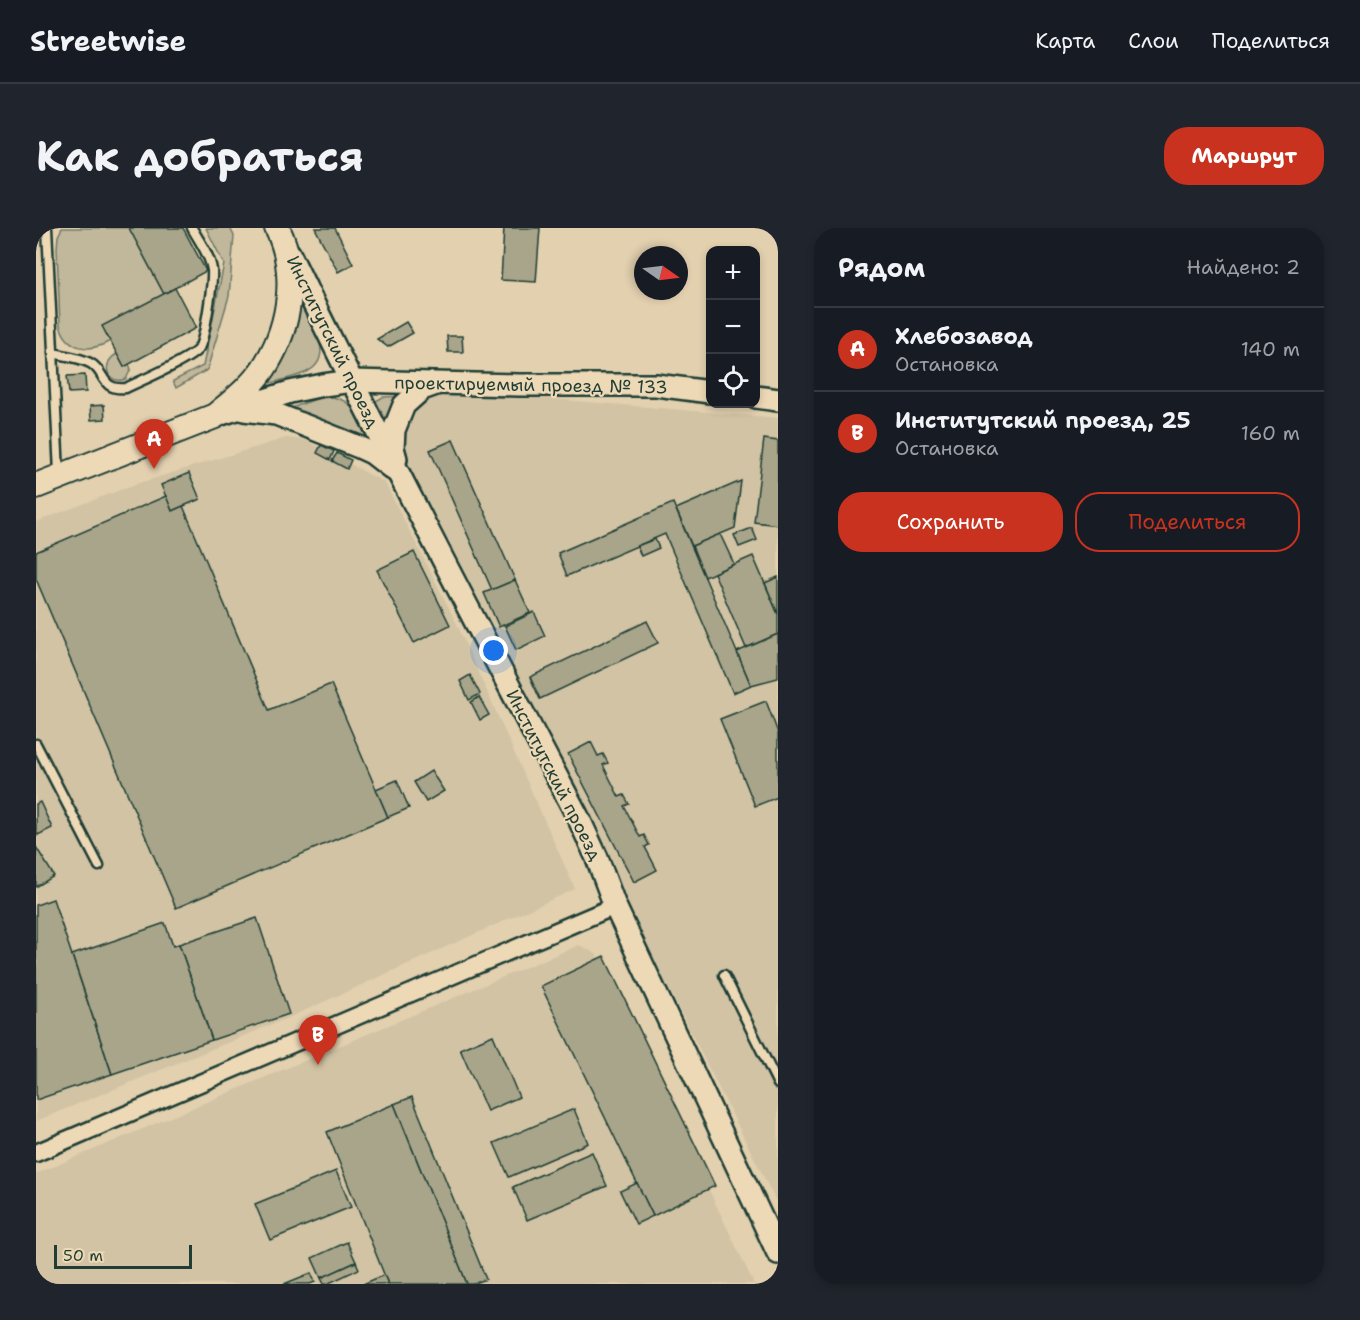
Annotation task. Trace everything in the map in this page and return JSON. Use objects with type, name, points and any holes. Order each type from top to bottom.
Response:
[{"type":"main road","points":[[36,486],[224,413],[266,364],[278,341],[290,290],[289,265],[280,233]]},
{"type":"street","name":"Институтский проезд","points":[[280,233],[400,477],[579,819],[615,906],[778,1253]]},
{"type":"street","name":"проектируемый проезд № 133","points":[[224,413],[290,392],[352,381],[656,385],[706,391]]},
{"type":"street","points":[[400,477],[393,448],[394,430],[404,405],[422,389],[438,383]]},
{"type":"street","points":[[760,398],[778,400]]},
{"type":"street","points":[[224,413],[250,409],[276,414],[358,447],[381,460],[400,477]]},
{"type":"street","points":[[36,1153],[615,906]]},
{"type":"lane","points":[[47,228],[59,477]]},
{"type":"lane","points":[[53,353],[93,364],[106,383],[118,389],[126,388],[189,357],[198,349],[202,337],[212,270],[207,255],[192,228]]},
{"type":"lane","points":[[36,744],[99,866]]},
{"type":"lane","points":[[724,975],[778,1084]]},
{"type":"shaded area","points":[[62,228],[129,228],[164,294],[103,326],[110,341],[102,345],[80,347],[68,340],[60,325],[57,248],[58,236]]},
{"type":"shaded area","points":[[206,228],[230,228],[234,236],[229,296],[207,370],[176,388],[173,381],[203,366],[224,264]]},
{"type":"shaded area","points":[[303,306],[319,340],[320,358],[316,366],[307,372],[270,383],[268,379],[297,307]]},
{"type":"shaded area","points":[[117,354],[124,367],[129,364],[131,369],[126,379],[114,379],[108,372],[109,363]]},
{"type":"shaded area","points":[[438,394],[539,398],[778,418],[778,1205],[408,472],[401,454],[406,419],[419,401]]},
{"type":"shaded area","points":[[406,396],[386,430],[375,405],[376,401],[383,397]]},
{"type":"shaded area","points":[[319,398],[341,399],[353,408],[362,422],[371,446],[289,411],[291,408]]},
{"type":"shaded area","points":[[286,438],[305,440],[319,447],[321,445],[334,451],[333,455],[337,453],[351,460],[350,464],[385,483],[455,620],[575,889],[290,1017],[36,1121],[36,522],[136,484]]},
{"type":"shaded area","points":[[579,945],[596,954],[754,1284],[36,1284],[36,1174]]},
{"type":"building","points":[[129,228],[183,228],[206,271],[164,294]]},
{"type":"building","points":[[315,228],[335,228],[353,264],[338,272]]},
{"type":"building","points":[[504,228],[540,228],[536,282],[501,280]]},
{"type":"building","points":[[175,288],[196,328],[124,367],[102,326]]},
{"type":"building","points":[[406,322],[413,333],[388,347],[377,339]]},
{"type":"building","points":[[447,336],[462,336],[463,352],[448,352]]},
{"type":"building","points":[[85,375],[86,392],[69,393],[67,376]]},
{"type":"building","points":[[104,405],[105,419],[91,420],[90,406]]},
{"type":"building","points":[[764,439],[778,441],[778,525],[754,522]]},
{"type":"building","points":[[453,440],[515,580],[492,590],[430,450]]},
{"type":"building","points":[[321,445],[334,451],[330,460],[317,453]]},
{"type":"building","points":[[337,453],[351,460],[347,469],[332,461]]},
{"type":"building","points":[[189,473],[200,499],[172,511],[161,485]]},
{"type":"building","points":[[741,481],[735,528],[692,546],[676,509]]},
{"type":"building","points":[[166,496],[172,511],[183,506],[269,710],[331,684],[388,817],[176,908],[36,579],[36,552]]},
{"type":"building","points":[[673,503],[751,685],[733,693],[665,534],[567,576],[558,553]]},
{"type":"building","points":[[752,528],[757,540],[739,547],[734,535]]},
{"type":"building","points":[[720,534],[734,564],[705,577],[692,546]]},
{"type":"building","points":[[655,539],[659,548],[641,556],[637,546]]},
{"type":"building","points":[[414,552],[450,625],[414,643],[377,570]]},
{"type":"building","points":[[753,556],[778,614],[778,634],[746,648],[714,573]]},
{"type":"building","points":[[778,577],[778,614],[765,583]]},
{"type":"building","points":[[515,580],[530,613],[499,627],[484,593]]},
{"type":"building","points":[[534,612],[545,636],[516,650],[505,626]]},
{"type":"building","points":[[647,621],[658,643],[540,699],[530,677]]},
{"type":"building","points":[[778,634],[778,678],[751,685],[737,652]]},
{"type":"building","points":[[470,675],[480,694],[469,700],[460,681]]},
{"type":"building","points":[[479,697],[489,715],[480,720],[471,702]]},
{"type":"building","points":[[766,701],[778,733],[778,797],[755,806],[720,719]]},
{"type":"building","points":[[591,742],[598,756],[603,754],[608,763],[603,765],[619,797],[624,795],[629,804],[624,806],[640,837],[644,835],[649,845],[645,847],[657,870],[634,882],[568,754]]},
{"type":"building","points":[[431,771],[444,791],[426,802],[414,782]]},
{"type":"building","points":[[397,780],[409,808],[388,817],[376,789]]},
{"type":"building","points":[[40,802],[52,828],[38,835],[36,804]]},
{"type":"building","points":[[36,847],[54,876],[36,887]]},
{"type":"building","points":[[53,899],[112,1074],[36,1100],[36,905]]},
{"type":"building","points":[[257,918],[289,1014],[212,1040],[179,944]]},
{"type":"building","points":[[165,923],[173,946],[179,944],[212,1040],[112,1074],[72,955]]},
{"type":"building","points":[[604,956],[715,1186],[653,1216],[541,986]]},
{"type":"building","points":[[493,1035],[519,1097],[487,1111],[460,1049]]},
{"type":"building","points":[[412,1097],[486,1279],[473,1284],[467,1284],[394,1104]]},
{"type":"building","points":[[394,1104],[467,1284],[388,1284],[327,1132]]},
{"type":"building","points":[[574,1109],[588,1143],[509,1177],[494,1143]]},
{"type":"building","points":[[592,1152],[607,1186],[527,1220],[513,1187]]},
{"type":"building","points":[[336,1171],[351,1207],[270,1240],[255,1204]]},
{"type":"building","points":[[637,1183],[653,1216],[636,1224],[620,1191]]},
{"type":"building","points":[[347,1242],[356,1262],[321,1278],[312,1258]]},
{"type":"building","points":[[356,1262],[359,1269],[324,1284],[321,1278]]},
{"type":"building","points":[[311,1273],[315,1282],[284,1284]]},
{"type":"building","points":[[384,1275],[388,1284],[363,1284]]},
{"type":"place","name":"Хлебозавод","points":[[154,469]]},
{"type":"place","name":"Институтский проезд, 25","points":[[318,1065]]}]
